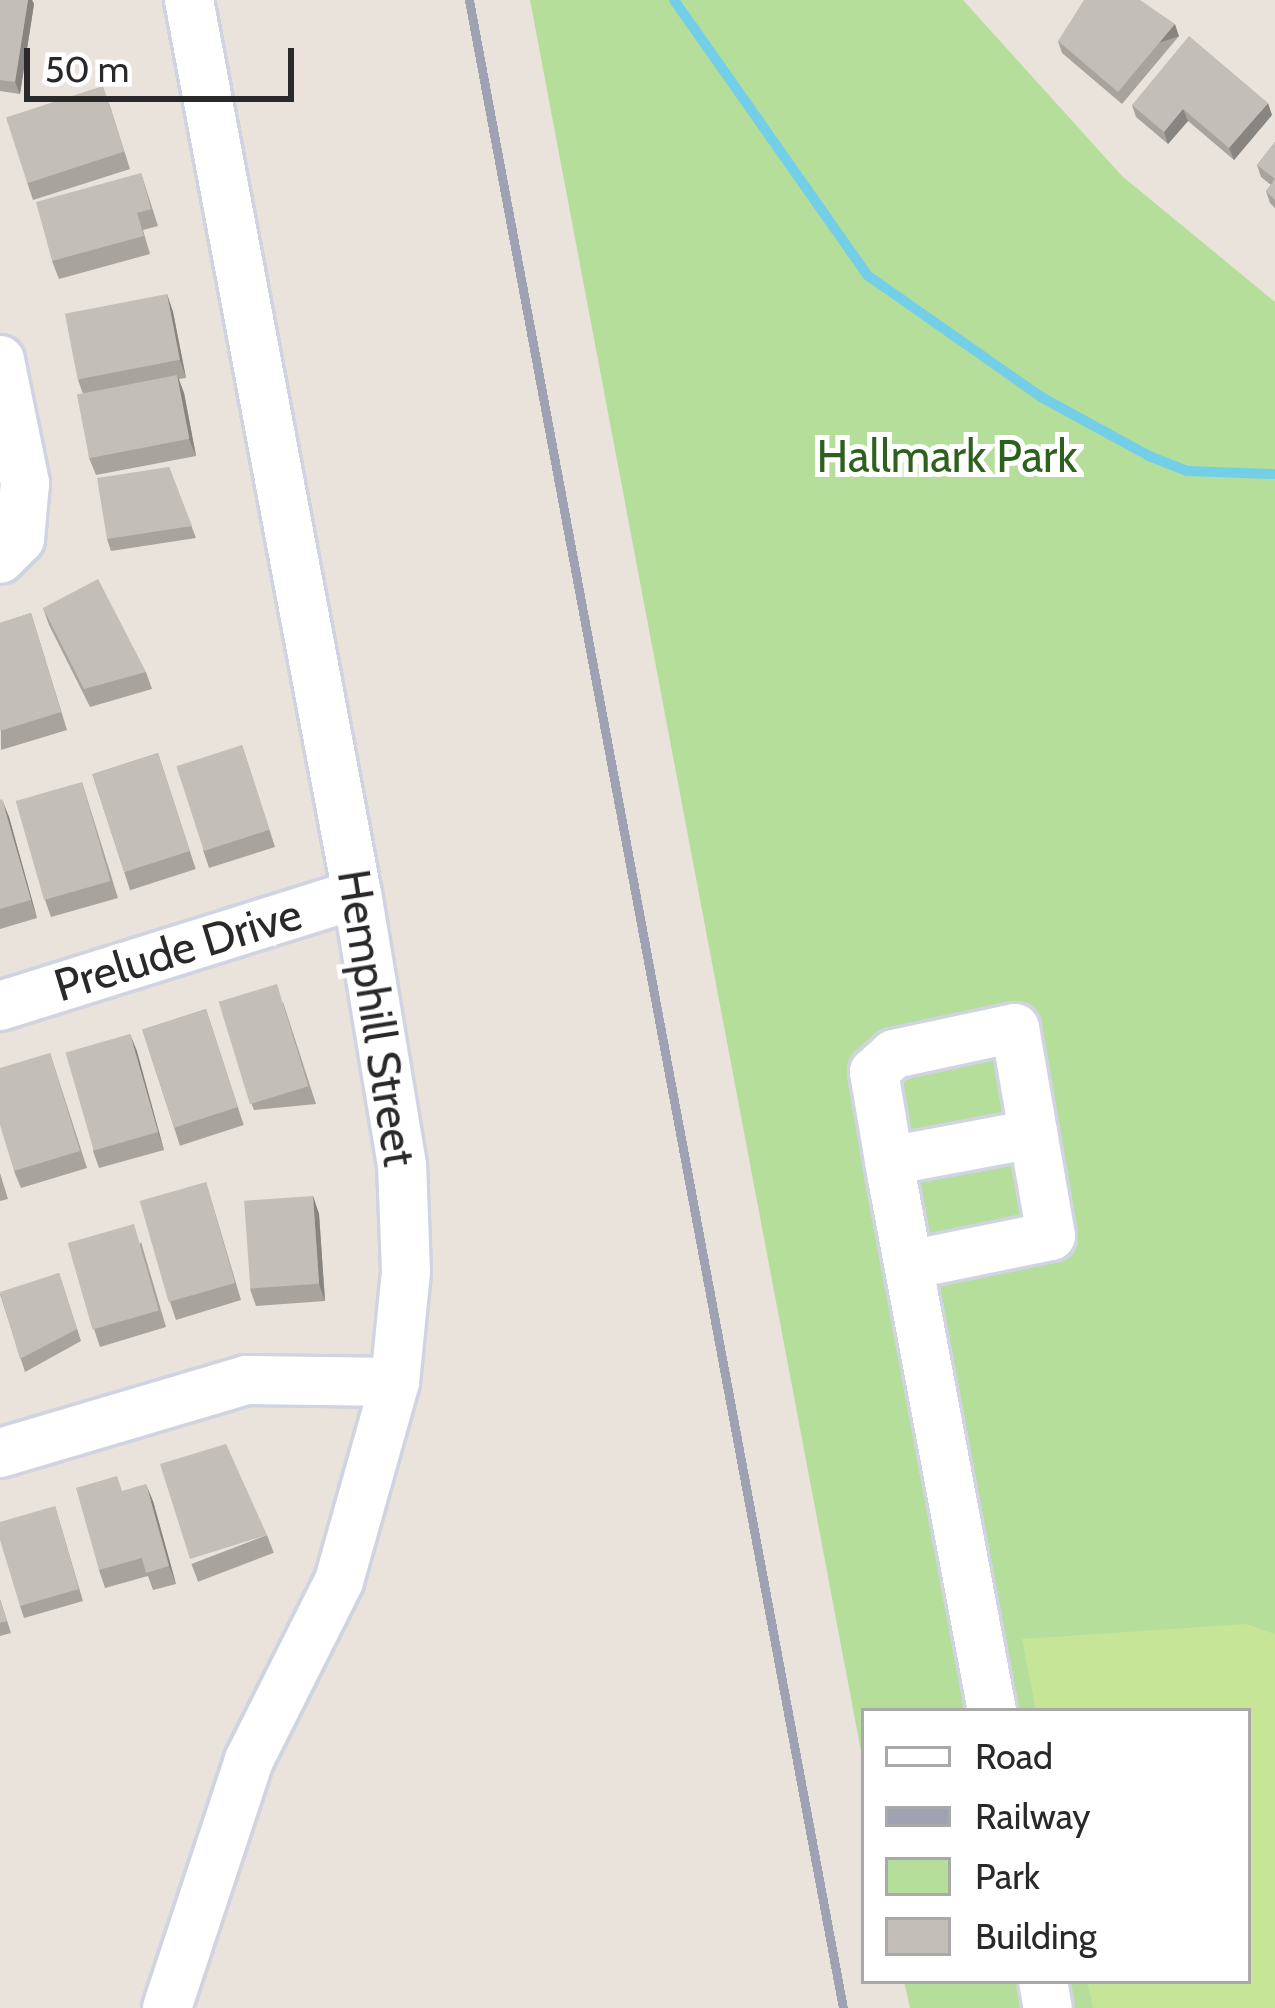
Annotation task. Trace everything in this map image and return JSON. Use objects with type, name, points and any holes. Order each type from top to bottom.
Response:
[{"type":"street","name":"Hemphill Street","points":[[167,2008],[249,1760],[339,1581],[395,1382],[402,1165],[357,894],[189,0]]},
{"type":"street","points":[[0,360],[25,483],[20,539],[0,559]]},
{"type":"street","name":"Prelude Drive","points":[[0,1006],[357,894]]},
{"type":"street","points":[[909,1265],[1051,1236],[1015,1028],[893,1054],[874,1072],[889,1161],[991,1708]]},
{"type":"street","points":[[889,1161],[1033,1134]]},
{"type":"street","points":[[0,1453],[246,1380],[395,1382]]},
{"type":"green space","name":"Hallmark Park","points":[[530,0],[963,0],[1122,176],[1275,302],[1275,2008],[910,2008],[905,1984],[1251,1984],[1251,1708],[861,1708],[861,1751]]},
{"type":"green space","points":[[1246,1624],[1275,1634],[1275,2008],[1093,2008],[1088,1984],[1251,1984],[1251,1708],[1035,1708],[1022,1639]]},
{"type":"building","points":[[0,0],[28,0],[15,82],[0,80]]},
{"type":"building","points":[[1084,0],[1140,0],[1175,24],[1118,92],[1058,41]]},
{"type":"building","points":[[1189,36],[1268,103],[1229,148],[1183,109],[1164,132],[1132,105]]},
{"type":"building","points":[[103,86],[124,152],[27,183],[6,118]]},
{"type":"building","points":[[1275,142],[1275,179],[1257,165]]},
{"type":"building","points":[[141,173],[151,209],[137,213],[144,236],[52,261],[36,202]]},
{"type":"building","points":[[1275,179],[1275,200],[1266,191]]},
{"type":"building","points":[[167,294],[180,360],[78,380],[65,314]]},
{"type":"building","points":[[177,375],[189,439],[89,458],[77,394]]},
{"type":"building","points":[[169,467],[192,526],[107,539],[97,478]]},
{"type":"building","points":[[98,579],[146,672],[84,689],[43,608]]},
{"type":"building","points":[[31,613],[61,712],[0,731],[0,623]]},
{"type":"building","points":[[242,745],[270,830],[204,851],[176,766]]},
{"type":"building","points":[[158,753],[190,851],[124,872],[92,774]]},
{"type":"building","points":[[82,782],[110,881],[44,900],[16,801]]},
{"type":"building","points":[[0,800],[31,900],[0,909]]},
{"type":"building","points":[[277,984],[308,1086],[250,1104],[219,1002]]},
{"type":"building","points":[[206,1009],[238,1107],[174,1128],[142,1030]]},
{"type":"building","points":[[130,1034],[158,1132],[94,1151],[66,1052]]},
{"type":"building","points":[[50,1053],[80,1151],[14,1171],[0,1125],[0,1068]]},
{"type":"building","points":[[206,1182],[235,1283],[169,1302],[140,1201]]},
{"type":"building","points":[[313,1196],[319,1284],[250,1289],[244,1201]]},
{"type":"building","points":[[134,1224],[159,1311],[92,1330],[68,1243]]},
{"type":"building","points":[[59,1273],[77,1329],[20,1359],[0,1292]]},
{"type":"building","points":[[226,1444],[267,1535],[190,1559],[160,1464]]},
{"type":"building","points":[[117,1476],[122,1491],[146,1484],[169,1566],[146,1573],[142,1558],[99,1570],[76,1488]]},
{"type":"building","points":[[55,1506],[79,1589],[20,1606],[0,1540],[0,1522]]},
{"type":"waterway","points":[[674,0],[867,275],[1041,397],[1149,456],[1187,471],[1275,474]]},
{"type":"railway","points":[[469,0],[843,2008]]}]
